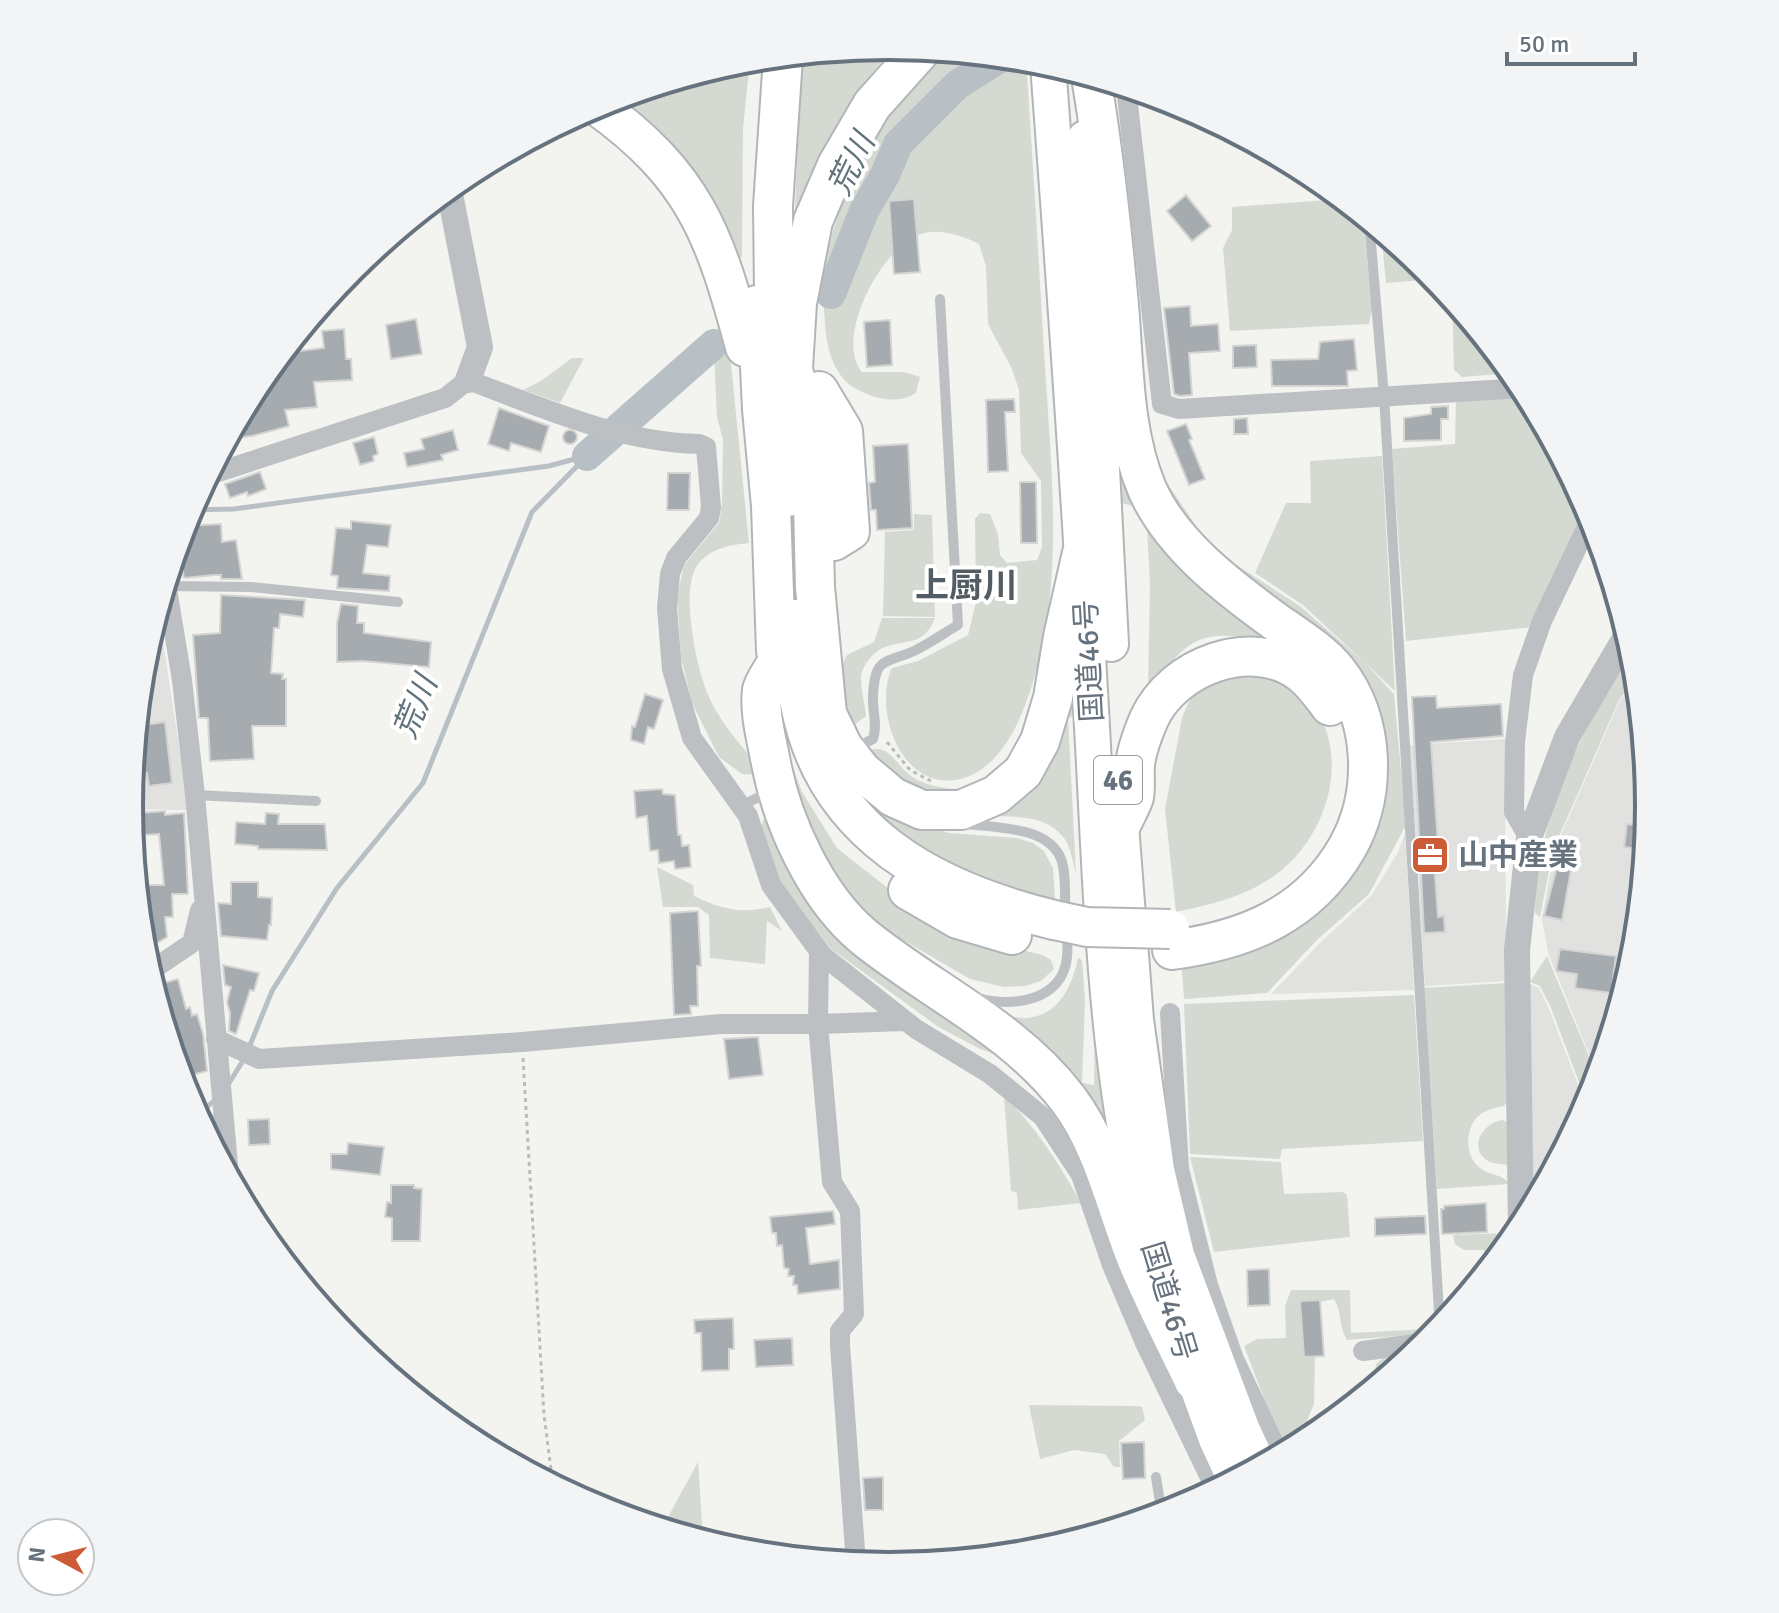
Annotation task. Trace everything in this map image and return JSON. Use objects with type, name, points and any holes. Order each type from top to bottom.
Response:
[{"type":"highway","points":[[911,61],[872,105],[843,154],[813,221],[803,263],[797,303],[811,423],[809,583],[798,665],[777,686],[789,736],[805,773],[845,839],[915,896],[958,919],[1055,932],[1117,951],[1171,939],[1241,912],[1298,879],[1319,852],[1334,825],[1341,800],[1345,754],[1331,706],[1318,688],[1300,672],[1255,657],[1212,662],[1190,674],[1168,692],[1151,715],[1135,763],[1134,796],[1121,825]]},
{"type":"highway","points":[[782,68],[773,206],[774,291],[780,334],[806,379],[829,448],[834,541],[809,583]]},
{"type":"highway","points":[[763,71],[756,192],[757,320],[771,506],[775,615],[798,665],[843,747],[862,771],[893,797],[928,796],[961,810],[996,795],[1023,772],[1040,741],[1053,698],[1082,553]]},
{"type":"highway","name":"国道46号","points":[[1049,77],[1111,1026],[1132,1172],[1154,1259],[1194,1381],[1231,1470]]},
{"type":"highway","name":"国道46号","points":[[1082,85],[1121,825],[1145,1098],[1157,1170],[1177,1255],[1236,1415],[1255,1457]]},
{"type":"highway","points":[[1092,88],[1133,446],[1148,490],[1173,529],[1200,561],[1306,643],[1337,671],[1364,726],[1368,762],[1366,802],[1353,837],[1338,864],[1311,894],[1285,915],[1246,933],[1207,945],[1171,939]]},
{"type":"highway","points":[[610,115],[661,161],[705,223],[727,278],[762,409]]},
{"type":"highway","points":[[798,665],[783,412],[806,379]]},
{"type":"highway","points":[[798,665],[762,689],[764,724],[773,773],[786,817],[802,854],[837,907],[861,934],[1009,1038],[1068,1099],[1094,1143],[1111,1181],[1137,1260],[1194,1381]]},
{"type":"street","points":[[1127,99],[1162,404],[1179,409],[1508,389]]},
{"type":"street","points":[[223,470],[445,398],[468,380],[480,347],[452,202]]},
{"type":"street","points":[[468,380],[594,427],[635,438],[706,447],[711,507],[709,518],[676,558],[670,574],[667,608],[672,669],[692,738],[748,816],[771,885],[819,951],[905,1021],[990,1074],[1043,1117],[1081,1175],[1112,1265],[1146,1345],[1211,1480]]},
{"type":"street","points":[[1529,838],[1514,812],[1515,742],[1523,675],[1542,621],[1584,534]]},
{"type":"street","points":[[170,608],[182,680],[195,795],[227,1150]]},
{"type":"street","points":[[1521,1204],[1517,950],[1529,838],[1567,737],[1619,648]]},
{"type":"street","points":[[160,965],[192,943],[204,890]]},
{"type":"street","points":[[819,951],[818,1024],[832,1182],[850,1211],[854,1314],[840,1331],[840,1345],[855,1552]]},
{"type":"street","points":[[1170,1013],[1179,1169],[1208,1285],[1234,1359],[1275,1445]]},
{"type":"street","points":[[216,1039],[259,1059],[522,1042],[721,1024],[905,1021]]},
{"type":"street","points":[[1363,1351],[1405,1345]]},
{"type":"lane","points":[[1370,235],[1384,396],[1439,1311]]},
{"type":"lane","points":[[865,743],[873,739],[877,730],[873,699],[876,674],[886,659],[914,651],[958,625],[940,299]]},
{"type":"lane","points":[[177,585],[251,587],[398,602]]},
{"type":"lane","points":[[741,806],[767,793]]},
{"type":"lane","points":[[195,795],[316,801]]},
{"type":"lane","points":[[928,796],[954,822],[1021,830],[1046,839],[1063,862],[1067,959],[1059,981],[1038,999],[996,1003],[929,984]]},
{"type":"lane","points":[[1156,1477],[1160,1502]]},
{"type":"path","points":[[877,730],[928,796]]},
{"type":"path","points":[[522,1042],[544,1415],[551,1472]]},
{"type":"shaded area","points":[[884,60],[848,110],[794,237],[801,65]]},
{"type":"shaded area","points":[[930,62],[1027,73],[1051,456],[1052,576],[1041,652],[1025,706],[999,753],[981,770],[960,779],[940,780],[923,774],[908,762],[897,745],[886,706],[892,668],[918,661],[968,635],[976,602],[975,519],[980,513],[990,514],[998,534],[1000,555],[1007,563],[1037,560],[1042,547],[1041,481],[1021,453],[1019,390],[1012,369],[988,324],[986,266],[979,244],[938,232],[924,233],[908,240],[879,272],[867,294],[854,337],[855,357],[862,372],[904,372],[920,377],[916,393],[909,397],[893,400],[868,395],[840,375],[827,341],[824,310],[825,264],[839,211],[875,133],[912,81]]},
{"type":"shaded area","points":[[749,73],[743,128],[742,257],[729,259],[617,112],[696,85]]},
{"type":"shaded area","points":[[1324,200],[1364,231],[1372,310],[1369,324],[1230,331],[1223,248],[1232,230],[1232,207]]},
{"type":"shaded area","points":[[1382,245],[1418,280],[1386,283]]},
{"type":"shaded area","points":[[1452,316],[1498,374],[1462,377],[1454,370]]},
{"type":"shaded area","points":[[729,344],[749,543],[728,546],[699,563],[690,589],[691,625],[698,662],[711,701],[723,722],[762,771],[760,775],[742,774],[719,757],[692,703],[681,657],[677,597],[684,565],[719,523],[723,439],[717,418],[714,352]]},
{"type":"shaded area","points":[[572,358],[584,358],[560,403],[523,390],[541,381]]},
{"type":"shaded area","points":[[1511,394],[1559,476],[1580,524],[1532,627],[1406,641],[1392,449],[1455,444],[1456,398]]},
{"type":"shaded area","points":[[1115,425],[1272,644],[1234,636],[1199,640],[1177,656],[1148,690],[1150,583],[1146,509],[1121,503]]},
{"type":"shaded area","points":[[1382,456],[1395,691],[1303,605],[1255,573],[1286,503],[1311,503],[1310,461]]},
{"type":"shaded area","points":[[1156,467],[1203,536],[1226,558],[1301,607],[1364,662],[1394,694],[1406,825],[1369,894],[1317,940],[1267,993],[1184,999],[1181,957],[1289,925],[1381,761],[1276,605],[1178,514]]},
{"type":"shaded area","points":[[914,514],[932,515],[935,617],[883,616],[885,532],[914,530]]},
{"type":"shaded area","points":[[882,618],[935,618],[919,638],[883,648],[869,660],[861,677],[866,716],[853,726],[835,679],[847,655],[874,642]]},
{"type":"shaded area","points":[[1074,634],[1080,713],[1068,718],[1076,873],[1066,841],[1050,826],[1020,817],[988,816]]},
{"type":"shaded area","points":[[162,638],[189,810],[143,809],[149,709]]},
{"type":"shaded area","points":[[1622,663],[1627,689],[1619,700],[1553,850],[1540,917],[1535,913],[1537,877],[1553,807],[1580,741]]},
{"type":"shaded area","points":[[1215,675],[1271,676],[1311,703],[1325,728],[1331,749],[1329,793],[1312,835],[1283,869],[1246,892],[1176,912],[1165,809],[1182,718],[1193,692]]},
{"type":"shaded area","points":[[1627,691],[1634,758],[1634,855],[1622,952],[1611,1000],[1591,1059],[1548,953],[1542,919],[1554,851],[1620,700]]},
{"type":"shaded area","points":[[1046,694],[1009,766],[992,781],[974,789],[955,793],[917,786],[899,777],[867,751],[885,751],[910,775],[924,783],[964,788],[995,772],[1008,758]]},
{"type":"shaded area","points":[[1505,739],[1506,981],[1425,986],[1410,745]]},
{"type":"shaded area","points":[[783,742],[802,792],[837,848],[908,904],[1008,947],[1043,955],[1051,960],[1054,969],[1041,981],[1025,986],[1004,987],[970,979],[879,926],[834,883],[807,842]]},
{"type":"shaded area","points":[[840,761],[920,824],[949,833],[1017,838],[1033,843],[1044,851],[1053,868],[1055,901],[1024,900],[887,836]]},
{"type":"shaded area","points":[[773,806],[792,857],[1014,1061],[980,1049],[937,1026],[830,948],[779,882],[761,827],[765,815]]},
{"type":"shaded area","points":[[1405,834],[1414,990],[1271,994],[1371,896],[1397,854]]},
{"type":"shaded area","points":[[657,867],[693,885],[694,896],[713,904],[740,910],[770,907],[782,931],[767,921],[765,964],[710,958],[709,915],[698,907],[663,907]]},
{"type":"shaded area","points":[[1547,956],[1591,1060],[1581,1087],[1551,1008],[1540,986],[1530,982]]},
{"type":"shaded area","points":[[1078,958],[1082,960],[1085,1000],[1082,1083],[1094,1085],[1095,1017],[1113,1146],[994,1012],[1028,1018],[1051,1009],[1069,986]]},
{"type":"shaded area","points":[[1507,983],[1511,1095],[1504,1106],[1488,1110],[1475,1120],[1468,1142],[1476,1165],[1502,1177],[1509,1184],[1437,1189],[1424,988]]},
{"type":"shaded area","points":[[1529,984],[1539,988],[1580,1090],[1559,1137],[1530,1190]]},
{"type":"shaded area","points":[[1414,995],[1423,1141],[1282,1149],[1280,1159],[1190,1154],[1184,1004]]},
{"type":"shaded area","points":[[1004,1096],[1047,1147],[1081,1203],[1018,1210],[1017,1193],[1011,1191]]},
{"type":"shaded area","points":[[219,1107],[221,1139],[220,1137],[211,1116]]},
{"type":"shaded area","points":[[1503,1120],[1512,1126],[1507,1165],[1488,1161],[1482,1156],[1478,1143],[1489,1125]]},
{"type":"shaded area","points":[[1190,1157],[1281,1162],[1284,1194],[1343,1192],[1347,1195],[1350,1237],[1214,1252]]},
{"type":"shaded area","points":[[1501,1233],[1484,1258],[1484,1250],[1464,1250],[1455,1244],[1453,1235]]},
{"type":"shaded area","points":[[1291,1290],[1350,1290],[1351,1333],[1421,1329],[1416,1335],[1347,1340],[1334,1299],[1316,1303],[1314,1404],[1307,1421],[1309,1423],[1284,1440],[1244,1346],[1257,1339],[1286,1338],[1285,1306]]},
{"type":"shaded area","points":[[1396,1354],[1375,1374],[1376,1364],[1386,1356]]},
{"type":"shaded area","points":[[1029,1405],[1135,1406],[1142,1407],[1145,1420],[1119,1441],[1120,1467],[1114,1467],[1105,1454],[1074,1450],[1040,1459]]},
{"type":"shaded area","points":[[698,1462],[702,1529],[667,1519]]},
{"type":"building","points":[[1186,195],[1211,226],[1192,241],[1167,211]]},
{"type":"building","points":[[914,199],[920,272],[894,274],[889,201]]},
{"type":"building","points":[[1190,306],[1191,326],[1218,324],[1220,351],[1189,353],[1192,395],[1180,396],[1174,394],[1164,308]]},
{"type":"building","points":[[416,319],[422,354],[391,359],[386,325]]},
{"type":"building","points":[[890,320],[892,365],[867,367],[864,322]]},
{"type":"building","points":[[344,329],[346,359],[351,359],[352,380],[314,382],[317,407],[285,410],[289,426],[241,437],[298,351],[324,348],[322,331]]},
{"type":"building","points":[[1354,339],[1357,370],[1347,371],[1348,386],[1272,386],[1271,360],[1318,359],[1320,342]]},
{"type":"building","points":[[1256,345],[1257,367],[1233,368],[1233,346]]},
{"type":"building","points":[[1014,399],[1015,412],[1005,412],[1008,471],[988,472],[986,400]]},
{"type":"building","points":[[1448,406],[1448,419],[1441,419],[1441,440],[1404,441],[1404,418],[1431,414],[1431,407]]},
{"type":"building","points":[[499,408],[549,426],[541,452],[511,443],[509,451],[488,444]]},
{"type":"building","points":[[1247,418],[1248,434],[1234,434],[1234,419]]},
{"type":"building","points":[[1186,424],[1205,479],[1189,485],[1167,431]]},
{"type":"building","points":[[453,430],[458,450],[441,455],[443,460],[407,467],[404,453],[424,449],[421,439]]},
{"type":"building","points":[[570,430],[577,437],[570,444],[563,437]]},
{"type":"building","points":[[374,437],[378,454],[373,456],[374,461],[360,465],[353,443]]},
{"type":"building","points":[[908,444],[912,528],[877,530],[876,510],[871,510],[869,483],[875,482],[873,446]]},
{"type":"building","points":[[260,472],[266,489],[248,496],[247,492],[230,498],[225,484]]},
{"type":"building","points":[[668,473],[690,473],[689,510],[667,510]]},
{"type":"building","points":[[1020,482],[1036,482],[1037,543],[1021,543]]},
{"type":"building","points":[[351,521],[391,525],[388,547],[367,545],[363,573],[390,576],[389,591],[337,588],[338,576],[331,575],[336,528],[351,529]]},
{"type":"building","points":[[221,524],[222,542],[236,540],[242,579],[221,579],[221,575],[184,578],[182,569],[198,525]]},
{"type":"building","points":[[221,595],[305,600],[303,617],[280,614],[279,628],[274,628],[271,673],[283,674],[282,679],[286,679],[286,726],[252,726],[254,759],[210,761],[208,718],[199,718],[193,635],[220,633]]},
{"type":"building","points":[[341,604],[358,606],[357,623],[364,623],[364,633],[431,642],[429,667],[363,661],[337,662],[337,623]]},
{"type":"building","points":[[645,694],[663,700],[654,729],[648,727],[644,744],[631,740],[632,726],[635,727]]},
{"type":"building","points":[[1436,696],[1437,708],[1501,704],[1503,736],[1431,742],[1440,874],[1435,875],[1438,917],[1444,916],[1445,932],[1424,933],[1412,697]]},
{"type":"building","points":[[165,722],[172,783],[149,786],[147,773],[144,774],[148,724]]},
{"type":"building","points":[[662,789],[663,794],[675,795],[678,835],[681,835],[682,846],[689,845],[691,867],[675,869],[674,861],[659,863],[658,850],[650,851],[647,816],[636,818],[634,791]]},
{"type":"building","points":[[143,813],[184,813],[188,894],[172,894],[173,917],[165,917],[167,937],[157,943],[147,885],[164,885],[159,834],[144,835]]},
{"type":"building","points":[[266,813],[279,814],[278,824],[325,824],[327,850],[258,849],[258,846],[235,844],[236,822],[265,824]]},
{"type":"building","points":[[1627,824],[1635,825],[1634,848],[1624,847]]},
{"type":"building","points":[[1557,867],[1571,870],[1562,920],[1544,916]]},
{"type":"building","points":[[231,882],[258,882],[258,897],[272,898],[267,940],[221,936],[218,903],[231,904]]},
{"type":"building","points":[[698,911],[701,966],[697,966],[698,1006],[690,1006],[691,1014],[674,1015],[670,913]]},
{"type":"building","points":[[1560,949],[1616,956],[1611,993],[1575,988],[1577,974],[1556,971]]},
{"type":"building","points":[[223,965],[259,973],[254,991],[250,990],[236,1034],[229,1031],[227,1002],[231,987],[225,985]]},
{"type":"building","points":[[178,979],[186,1009],[190,1007],[192,1016],[197,1014],[203,1034],[207,1071],[194,1075],[164,983]]},
{"type":"building","points":[[758,1037],[763,1075],[729,1079],[724,1039]]},
{"type":"building","points":[[269,1119],[270,1144],[249,1145],[248,1120]]},
{"type":"building","points":[[348,1143],[384,1147],[380,1175],[331,1169],[331,1154],[347,1154]]},
{"type":"building","points":[[391,1185],[414,1185],[414,1188],[422,1189],[420,1241],[392,1241],[392,1218],[385,1217],[387,1202],[391,1203]]},
{"type":"building","points":[[1486,1203],[1487,1232],[1442,1234],[1441,1209],[1444,1206]]},
{"type":"building","points":[[833,1211],[835,1224],[806,1228],[810,1264],[839,1260],[840,1289],[798,1294],[797,1285],[793,1285],[794,1276],[788,1276],[789,1269],[784,1268],[782,1245],[777,1246],[770,1217]]},
{"type":"building","points":[[1425,1216],[1426,1234],[1375,1236],[1375,1218]]},
{"type":"building","points":[[1269,1269],[1270,1305],[1248,1306],[1247,1270]]},
{"type":"building","points":[[1320,1300],[1324,1356],[1304,1357],[1300,1301]]},
{"type":"building","points":[[733,1318],[734,1349],[729,1349],[729,1370],[702,1371],[701,1333],[695,1333],[694,1320]]},
{"type":"building","points":[[792,1338],[793,1365],[756,1367],[754,1340]]},
{"type":"building","points":[[1144,1442],[1145,1478],[1123,1479],[1121,1443]]},
{"type":"building","points":[[883,1477],[883,1510],[865,1510],[863,1478]]},
{"type":"waterway","name":"荒川","points":[[831,294],[864,211],[885,175],[898,144],[957,85],[987,66]]},
{"type":"waterway","name":"荒川","points":[[587,456],[714,344]]},
{"type":"waterway","name":"荒川","points":[[248,1050],[272,991],[337,888],[423,783],[532,512],[587,456]]},
{"type":"waterway","points":[[205,510],[234,509],[549,466],[582,457]]},
{"type":"waterway","name":"荒川","points":[[226,1088],[244,1059]]},
{"type":"waterway","name":"荒川","points":[[207,1107],[217,1098]]},
{"type":"place","name":"山中産業","points":[[1430,855]]},
{"type":"district","name":"上厨川","points":[[966,585]]}]
